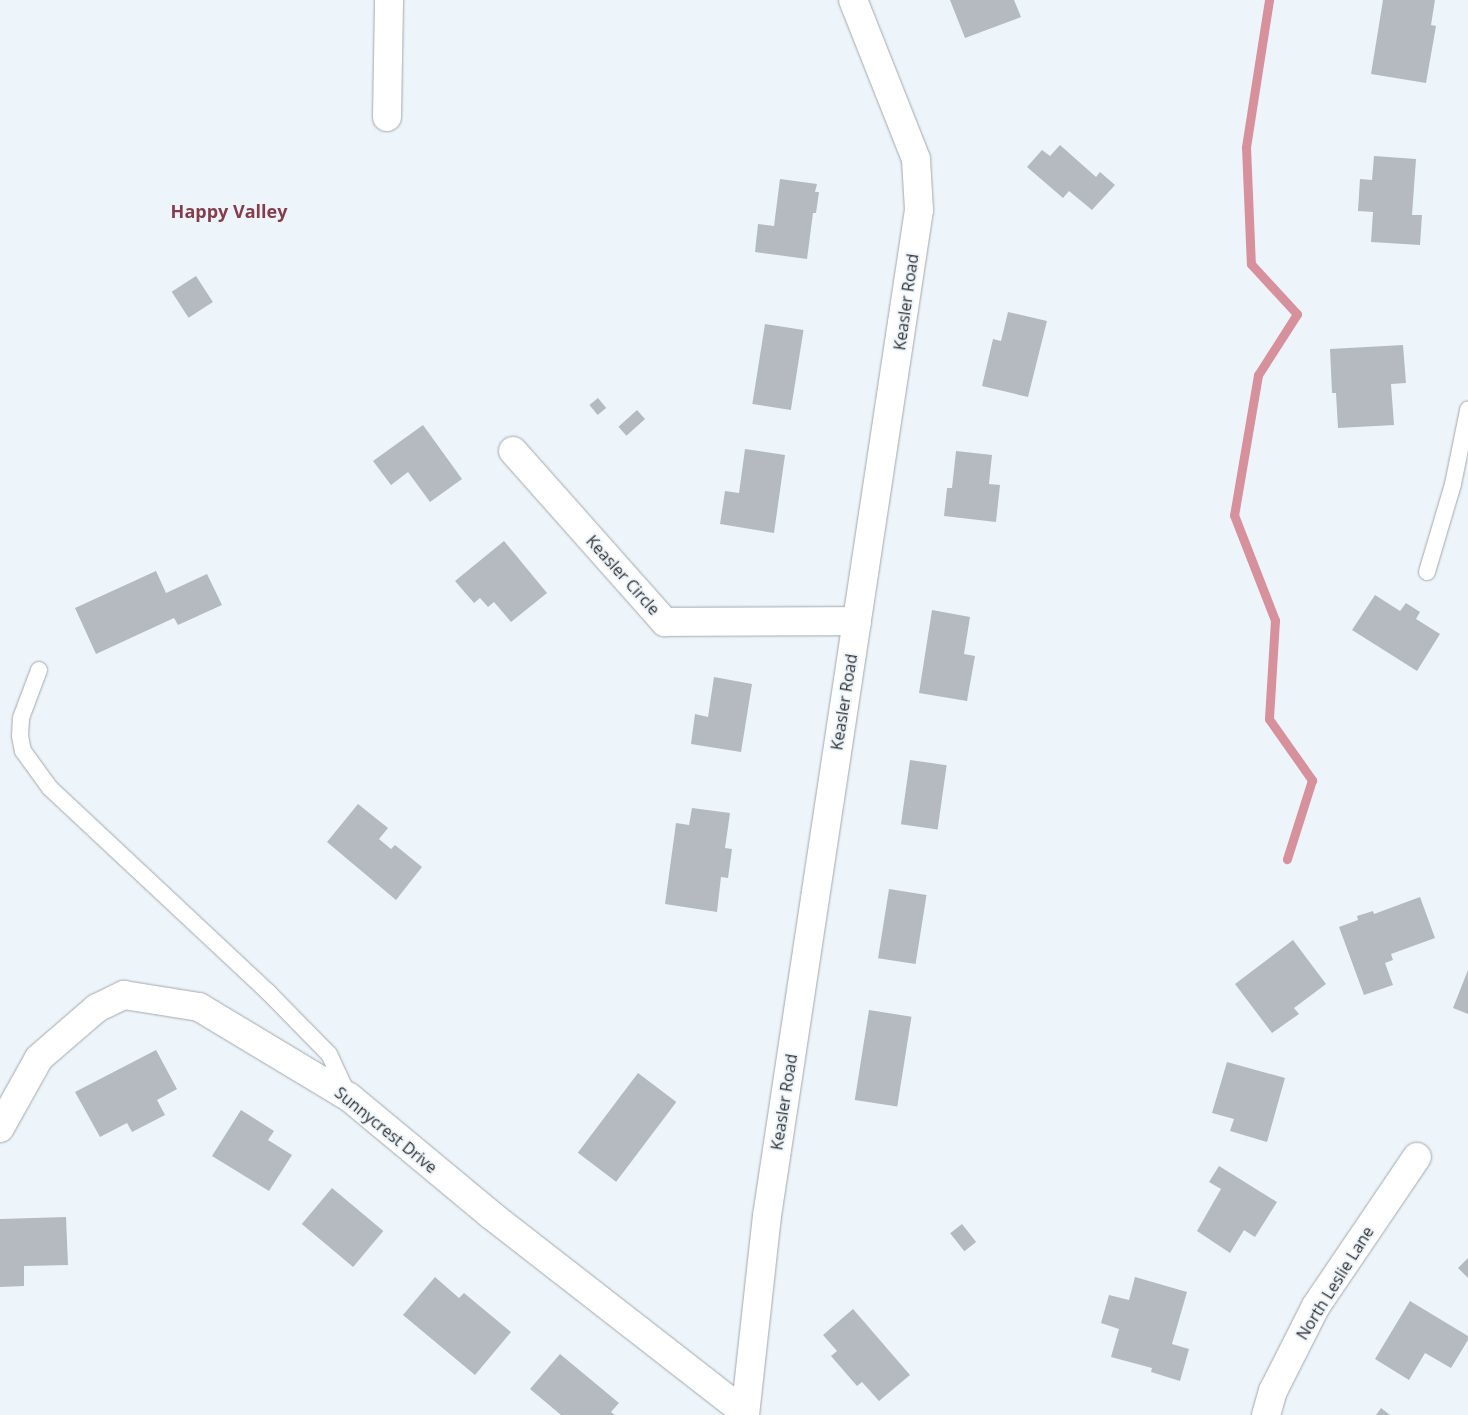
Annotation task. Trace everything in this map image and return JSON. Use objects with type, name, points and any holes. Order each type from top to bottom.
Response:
[{"type":"street","points":[[387,117],[389,0]]},
{"type":"street","name":"Keasler Road","points":[[745,1414],[766,1216],[919,210],[916,159],[853,0]]},
{"type":"street","name":"Keasler Circle","points":[[513,451],[665,622],[857,621]]},
{"type":"street","name":"Sunnycrest Drive","points":[[0,1128],[39,1058],[96,1008],[124,995],[199,1007],[349,1097],[491,1215],[745,1414]]},
{"type":"street","name":"North Leslie Lane","points":[[1266,1415],[1273,1391],[1316,1306],[1417,1157]]},
{"type":"lane","points":[[1427,572],[1453,484],[1468,410]]},
{"type":"lane","points":[[39,670],[21,718],[20,736],[23,751],[39,774],[50,788],[268,992],[328,1054],[349,1097]]},
{"type":"building","points":[[950,0],[1014,0],[1021,17],[965,38]]},
{"type":"building","points":[[1383,0],[1435,0],[1431,25],[1436,26],[1426,83],[1371,74]]},
{"type":"building","points":[[1060,145],[1096,177],[1100,172],[1115,185],[1092,210],[1069,191],[1063,198],[1027,167],[1042,150],[1050,156]]},
{"type":"building","points":[[1374,156],[1416,159],[1412,215],[1422,215],[1420,245],[1371,242],[1373,212],[1358,211],[1360,179],[1372,180]]},
{"type":"building","points":[[780,179],[817,184],[815,192],[819,192],[816,213],[813,213],[807,259],[755,252],[758,224],[774,226]]},
{"type":"building","points":[[196,276],[213,302],[189,318],[172,292]]},
{"type":"building","points":[[1008,312],[1047,321],[1028,397],[982,386],[993,339],[1001,341]]},
{"type":"building","points":[[765,324],[804,330],[791,410],[752,404]]},
{"type":"building","points":[[1403,345],[1406,383],[1391,384],[1394,425],[1338,428],[1336,393],[1332,393],[1330,349]]},
{"type":"building","points":[[598,398],[606,408],[598,415],[589,405]]},
{"type":"building","points":[[637,410],[645,419],[626,436],[618,427]]},
{"type":"building","points":[[423,425],[462,479],[430,502],[408,472],[391,485],[373,461]]},
{"type":"building","points":[[745,449],[785,455],[774,533],[720,524],[725,491],[739,493]]},
{"type":"building","points":[[956,451],[992,455],[989,484],[1000,485],[996,522],[944,516],[947,488],[952,488]]},
{"type":"building","points":[[504,541],[547,593],[511,622],[494,602],[488,607],[480,598],[474,603],[455,581]]},
{"type":"building","points":[[156,571],[166,593],[207,574],[222,605],[178,625],[174,618],[96,654],[75,608]]},
{"type":"building","points":[[1375,595],[1400,611],[1406,603],[1420,612],[1416,619],[1440,634],[1417,671],[1352,630]]},
{"type":"building","points":[[932,610],[970,617],[964,654],[975,656],[967,701],[919,693]]},
{"type":"building","points":[[714,677],[752,684],[741,752],[691,744],[695,714],[708,717]]},
{"type":"building","points":[[910,760],[947,765],[938,830],[901,824]]},
{"type":"building","points":[[358,804],[388,828],[379,839],[391,849],[395,845],[422,867],[396,900],[327,842]]},
{"type":"building","points":[[692,808],[730,813],[725,848],[732,849],[728,878],[721,877],[717,912],[665,904],[676,823],[689,825]]},
{"type":"building","points":[[889,889],[927,895],[916,964],[878,958]]},
{"type":"building","points":[[1420,897],[1435,938],[1391,954],[1393,960],[1385,963],[1393,985],[1364,995],[1339,927],[1358,920],[1357,916],[1373,911],[1374,914]]},
{"type":"building","points":[[1293,940],[1326,984],[1294,1008],[1299,1014],[1272,1033],[1235,984]]},
{"type":"building","points":[[1468,970],[1468,1014],[1453,1008]]},
{"type":"building","points":[[869,1010],[911,1017],[897,1107],[855,1100]]},
{"type":"building","points":[[156,1050],[177,1089],[157,1100],[165,1115],[132,1132],[127,1123],[100,1137],[75,1092]]},
{"type":"building","points":[[1227,1062],[1285,1078],[1267,1142],[1230,1131],[1234,1119],[1212,1113]]},
{"type":"building","points":[[638,1073],[676,1102],[616,1182],[578,1153]]},
{"type":"building","points":[[241,1110],[274,1131],[268,1140],[292,1155],[269,1191],[212,1156]]},
{"type":"building","points":[[1219,1166],[1277,1202],[1255,1237],[1244,1230],[1230,1253],[1197,1231],[1221,1189],[1209,1182]]},
{"type":"building","points":[[332,1188],[383,1231],[353,1267],[302,1224]]},
{"type":"building","points":[[66,1217],[68,1265],[24,1266],[24,1286],[0,1287],[0,1219]]},
{"type":"building","points":[[962,1224],[976,1242],[964,1251],[950,1233]]},
{"type":"building","points":[[1468,1258],[1468,1278],[1458,1268]]},
{"type":"building","points":[[435,1277],[459,1298],[464,1293],[511,1332],[475,1375],[403,1315]]},
{"type":"building","points":[[1135,1277],[1187,1292],[1172,1344],[1189,1349],[1180,1381],[1151,1372],[1152,1368],[1111,1357],[1119,1329],[1101,1323],[1109,1295],[1129,1300]]},
{"type":"building","points":[[1410,1301],[1468,1336],[1468,1340],[1451,1368],[1425,1353],[1409,1380],[1375,1359]]},
{"type":"building","points":[[853,1309],[910,1375],[879,1401],[862,1382],[857,1386],[831,1356],[837,1351],[823,1335]]},
{"type":"building","points":[[560,1354],[619,1403],[611,1412],[615,1415],[561,1415],[530,1389]]},
{"type":"building","points":[[1381,1408],[1390,1415],[1376,1415]]},
{"type":"waterway","points":[[1269,0],[1246,147],[1251,264],[1297,314],[1258,375],[1234,515],[1275,620],[1269,719],[1312,780],[1287,859]]},
{"type":"district","name":"Happy Valley","points":[[229,211]]}]
